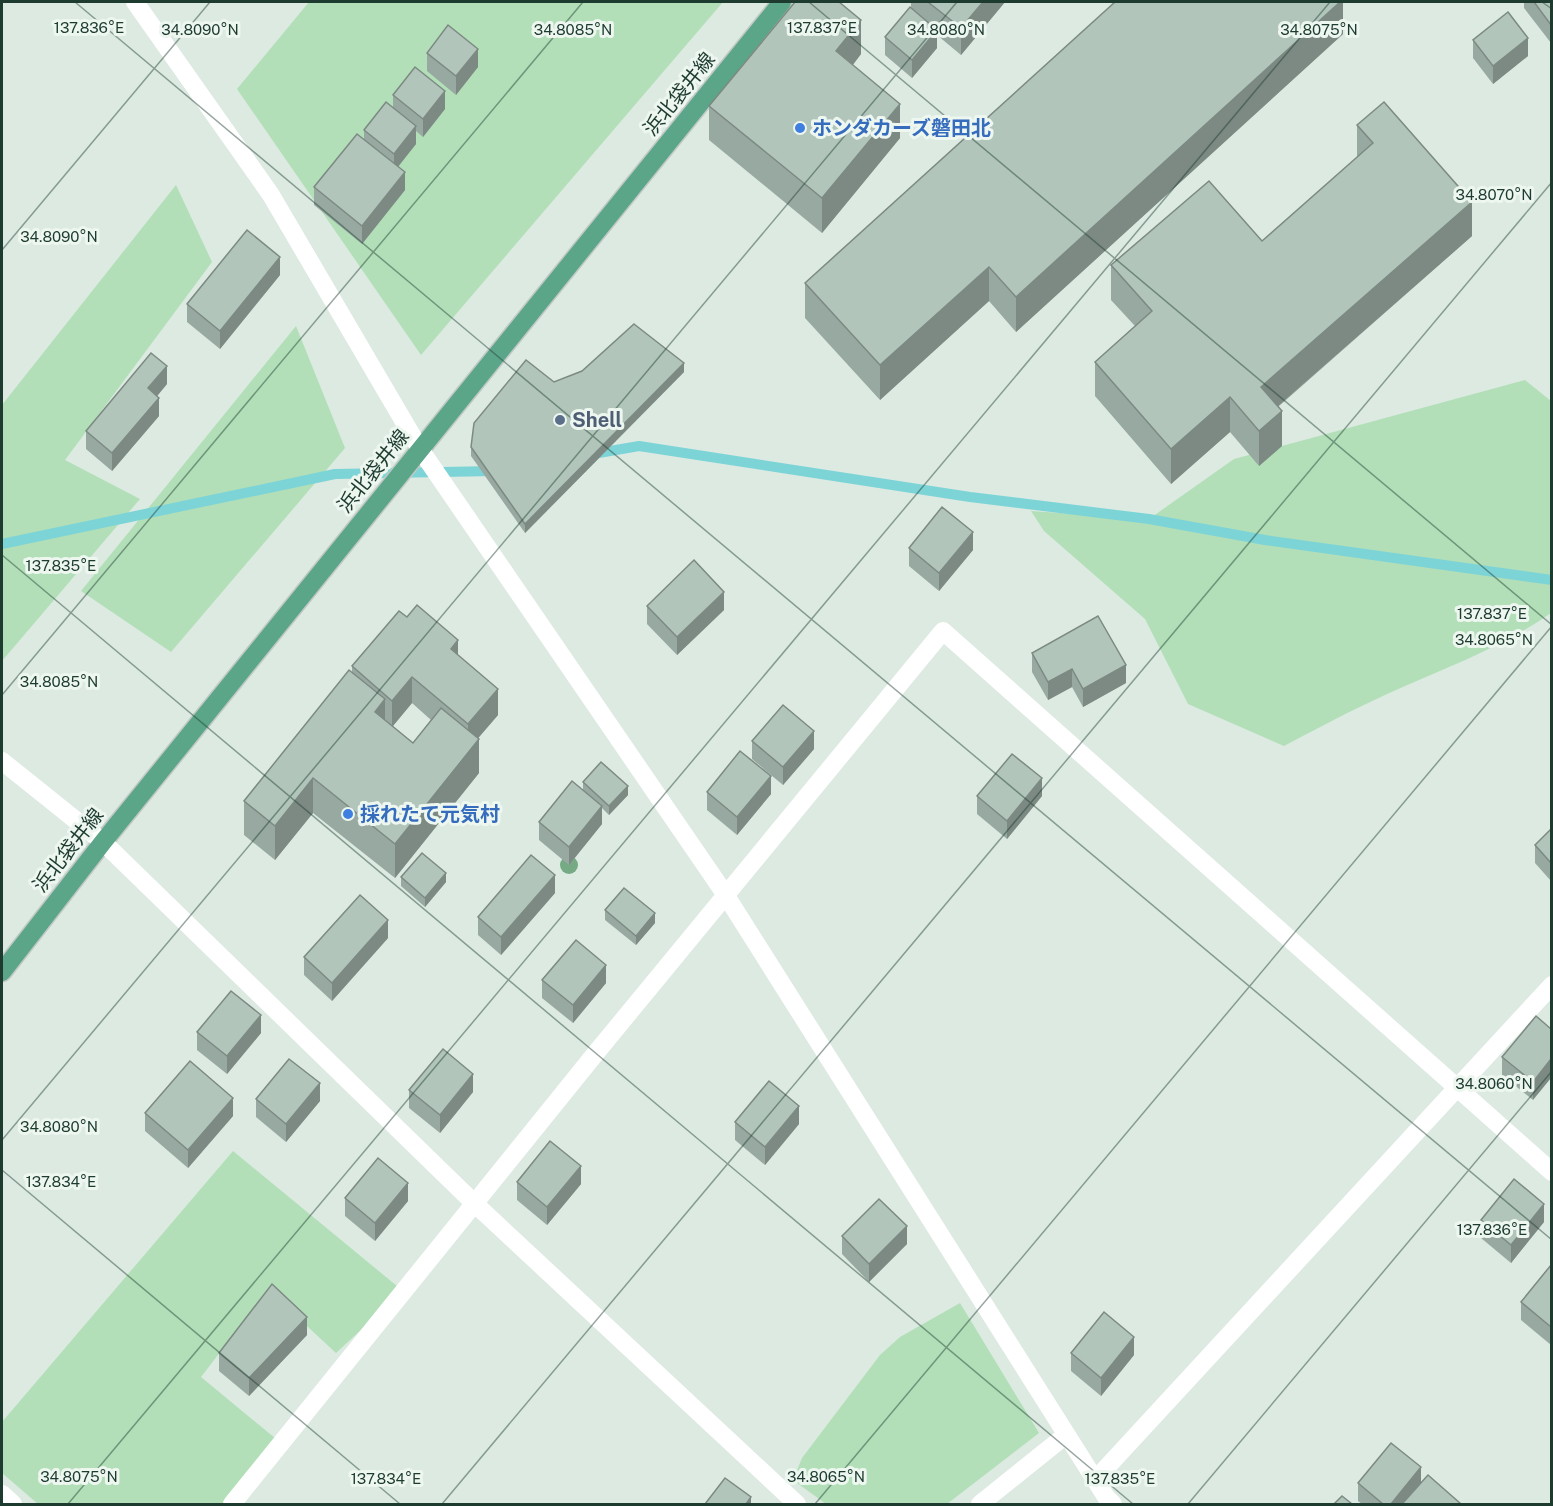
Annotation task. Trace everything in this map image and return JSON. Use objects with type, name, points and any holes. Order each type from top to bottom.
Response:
[{"type":"main road","name":"浜北袋井線","points":[[2,972],[103,842],[782,2]]},
{"type":"street","points":[[135,2],[271,195],[420,449],[725,894],[1066,1435],[1113,1504]]},
{"type":"street","points":[[232,1504],[725,894],[943,631],[1551,1172]]},
{"type":"street","points":[[2,761],[103,842],[474,1203],[798,1504]]},
{"type":"street","points":[[1095,1480],[1551,985]]},
{"type":"street","points":[[980,1504],[1066,1435]]},
{"type":"street","points":[[2,1494],[13,1504]]},
{"type":"green space","points":[[309,2],[723,2],[421,355],[237,89]]},
{"type":"green space","points":[[176,185],[212,262],[65,460],[140,499],[2,661],[2,405]]},
{"type":"green space","points":[[296,326],[345,448],[171,652],[81,591]]},
{"type":"green space","points":[[1525,380],[1551,401],[1551,613],[1507,640],[1366,704],[1284,746],[1188,704],[1145,619],[1044,531],[1031,511],[1149,519],[1234,459]]},
{"type":"green space","points":[[233,1151],[403,1291],[336,1353],[268,1290],[201,1377],[281,1443],[232,1504],[38,1504],[2,1473],[2,1422]]},
{"type":"green space","points":[[960,1303],[1039,1433],[947,1504],[826,1504],[793,1480],[802,1458],[880,1355],[900,1337]]},
{"type":"building","points":[[795,2],[839,2],[861,20],[836,51],[900,104],[822,198],[709,106]]},
{"type":"building","points":[[928,2],[983,2],[961,28]]},
{"type":"building","points":[[1115,2],[1340,2],[1016,297],[989,267],[880,365],[805,283]]},
{"type":"building","points":[[1534,2],[1551,2],[1551,25]]},
{"type":"building","points":[[910,7],[937,30],[912,60],[885,37]]},
{"type":"building","points":[[1508,12],[1528,38],[1493,66],[1473,40]]},
{"type":"building","points":[[448,25],[478,49],[456,76],[427,53]]},
{"type":"building","points":[[415,67],[445,91],[423,119],[393,95]]},
{"type":"building","points":[[386,102],[416,126],[394,154],[364,130]]},
{"type":"building","points":[[1384,102],[1472,202],[1261,387],[1282,411],[1259,431],[1230,397],[1171,449],[1095,362],[1152,311],[1111,265],[1209,181],[1262,241],[1373,143],[1357,125]]},
{"type":"building","points":[[357,134],[405,172],[362,226],[314,187]]},
{"type":"building","points":[[247,230],[280,257],[220,331],[187,304]]},
{"type":"building","points":[[634,324],[684,363],[525,524],[471,447],[474,423],[526,360],[554,382],[582,371]]},
{"type":"building","points":[[151,353],[167,366],[148,388],[159,398],[112,453],[86,431]]},
{"type":"building","points":[[942,507],[973,532],[939,573],[909,548]]},
{"type":"building","points":[[694,560],[724,592],[677,637],[647,606]]},
{"type":"building","points":[[417,605],[458,640],[451,649],[498,689],[468,724],[412,677],[392,701],[352,666],[399,611],[407,617]]},
{"type":"building","points":[[1098,616],[1126,665],[1083,689],[1072,669],[1048,682],[1032,653]]},
{"type":"building","points":[[349,670],[385,699],[375,712],[413,743],[441,708],[479,739],[395,844],[313,778],[275,826],[244,801]]},
{"type":"building","points":[[783,705],[814,731],[783,767],[752,741]]},
{"type":"building","points":[[740,751],[771,776],[737,817],[707,792]]},
{"type":"building","points":[[1012,754],[1042,778],[1007,821],[977,796]]},
{"type":"building","points":[[601,762],[628,786],[609,806],[583,782]]},
{"type":"building","points":[[572,781],[602,806],[569,847],[539,822]]},
{"type":"building","points":[[1551,829],[1551,863],[1535,845]]},
{"type":"building","points":[[422,853],[446,873],[425,898],[401,877]]},
{"type":"building","points":[[531,855],[555,875],[501,937],[478,917]]},
{"type":"building","points":[[624,888],[655,913],[636,936],[605,910]]},
{"type":"building","points":[[360,895],[388,920],[332,983],[304,957]]},
{"type":"building","points":[[576,940],[606,965],[573,1005],[542,980]]},
{"type":"building","points":[[231,991],[261,1015],[227,1056],[197,1032]]},
{"type":"building","points":[[1536,1016],[1551,1029],[1551,1059],[1533,1082],[1502,1057]]},
{"type":"building","points":[[443,1049],[473,1074],[440,1115],[409,1090]]},
{"type":"building","points":[[289,1059],[320,1083],[286,1124],[256,1099]]},
{"type":"building","points":[[190,1061],[233,1098],[188,1150],[145,1113]]},
{"type":"building","points":[[769,1081],[799,1106],[765,1147],[735,1122]]},
{"type":"building","points":[[550,1141],[581,1166],[547,1207],[517,1182]]},
{"type":"building","points":[[378,1158],[408,1183],[375,1223],[345,1198]]},
{"type":"building","points":[[1514,1179],[1544,1204],[1511,1245],[1481,1220]]},
{"type":"building","points":[[879,1199],[907,1226],[869,1264],[842,1236]]},
{"type":"building","points":[[1551,1265],[1551,1327],[1521,1302]]},
{"type":"building","points":[[272,1284],[307,1317],[249,1378],[219,1353]]},
{"type":"building","points":[[1104,1312],[1134,1337],[1101,1378],[1071,1353]]},
{"type":"building","points":[[1391,1443],[1421,1467],[1391,1504],[1383,1504],[1358,1483]]},
{"type":"building","points":[[1428,1475],[1461,1504],[1402,1504]]},
{"type":"building","points":[[725,1478],[751,1497],[746,1504],[705,1504]]},
{"type":"building","points":[[1342,1496],[1352,1504],[1334,1504]]},
{"type":"waterway","points":[[593,454],[639,446],[970,497],[1149,519],[1265,540],[1552,580]]},
{"type":"waterway","points":[[2,544],[335,474],[495,471]]},
{"type":"place","name":"ホンダカーズ磐田北","points":[[800,128]]},
{"type":"place","name":"Shell","points":[[560,420]]},
{"type":"place","name":"採れたて元気村","points":[[348,814]]}]
